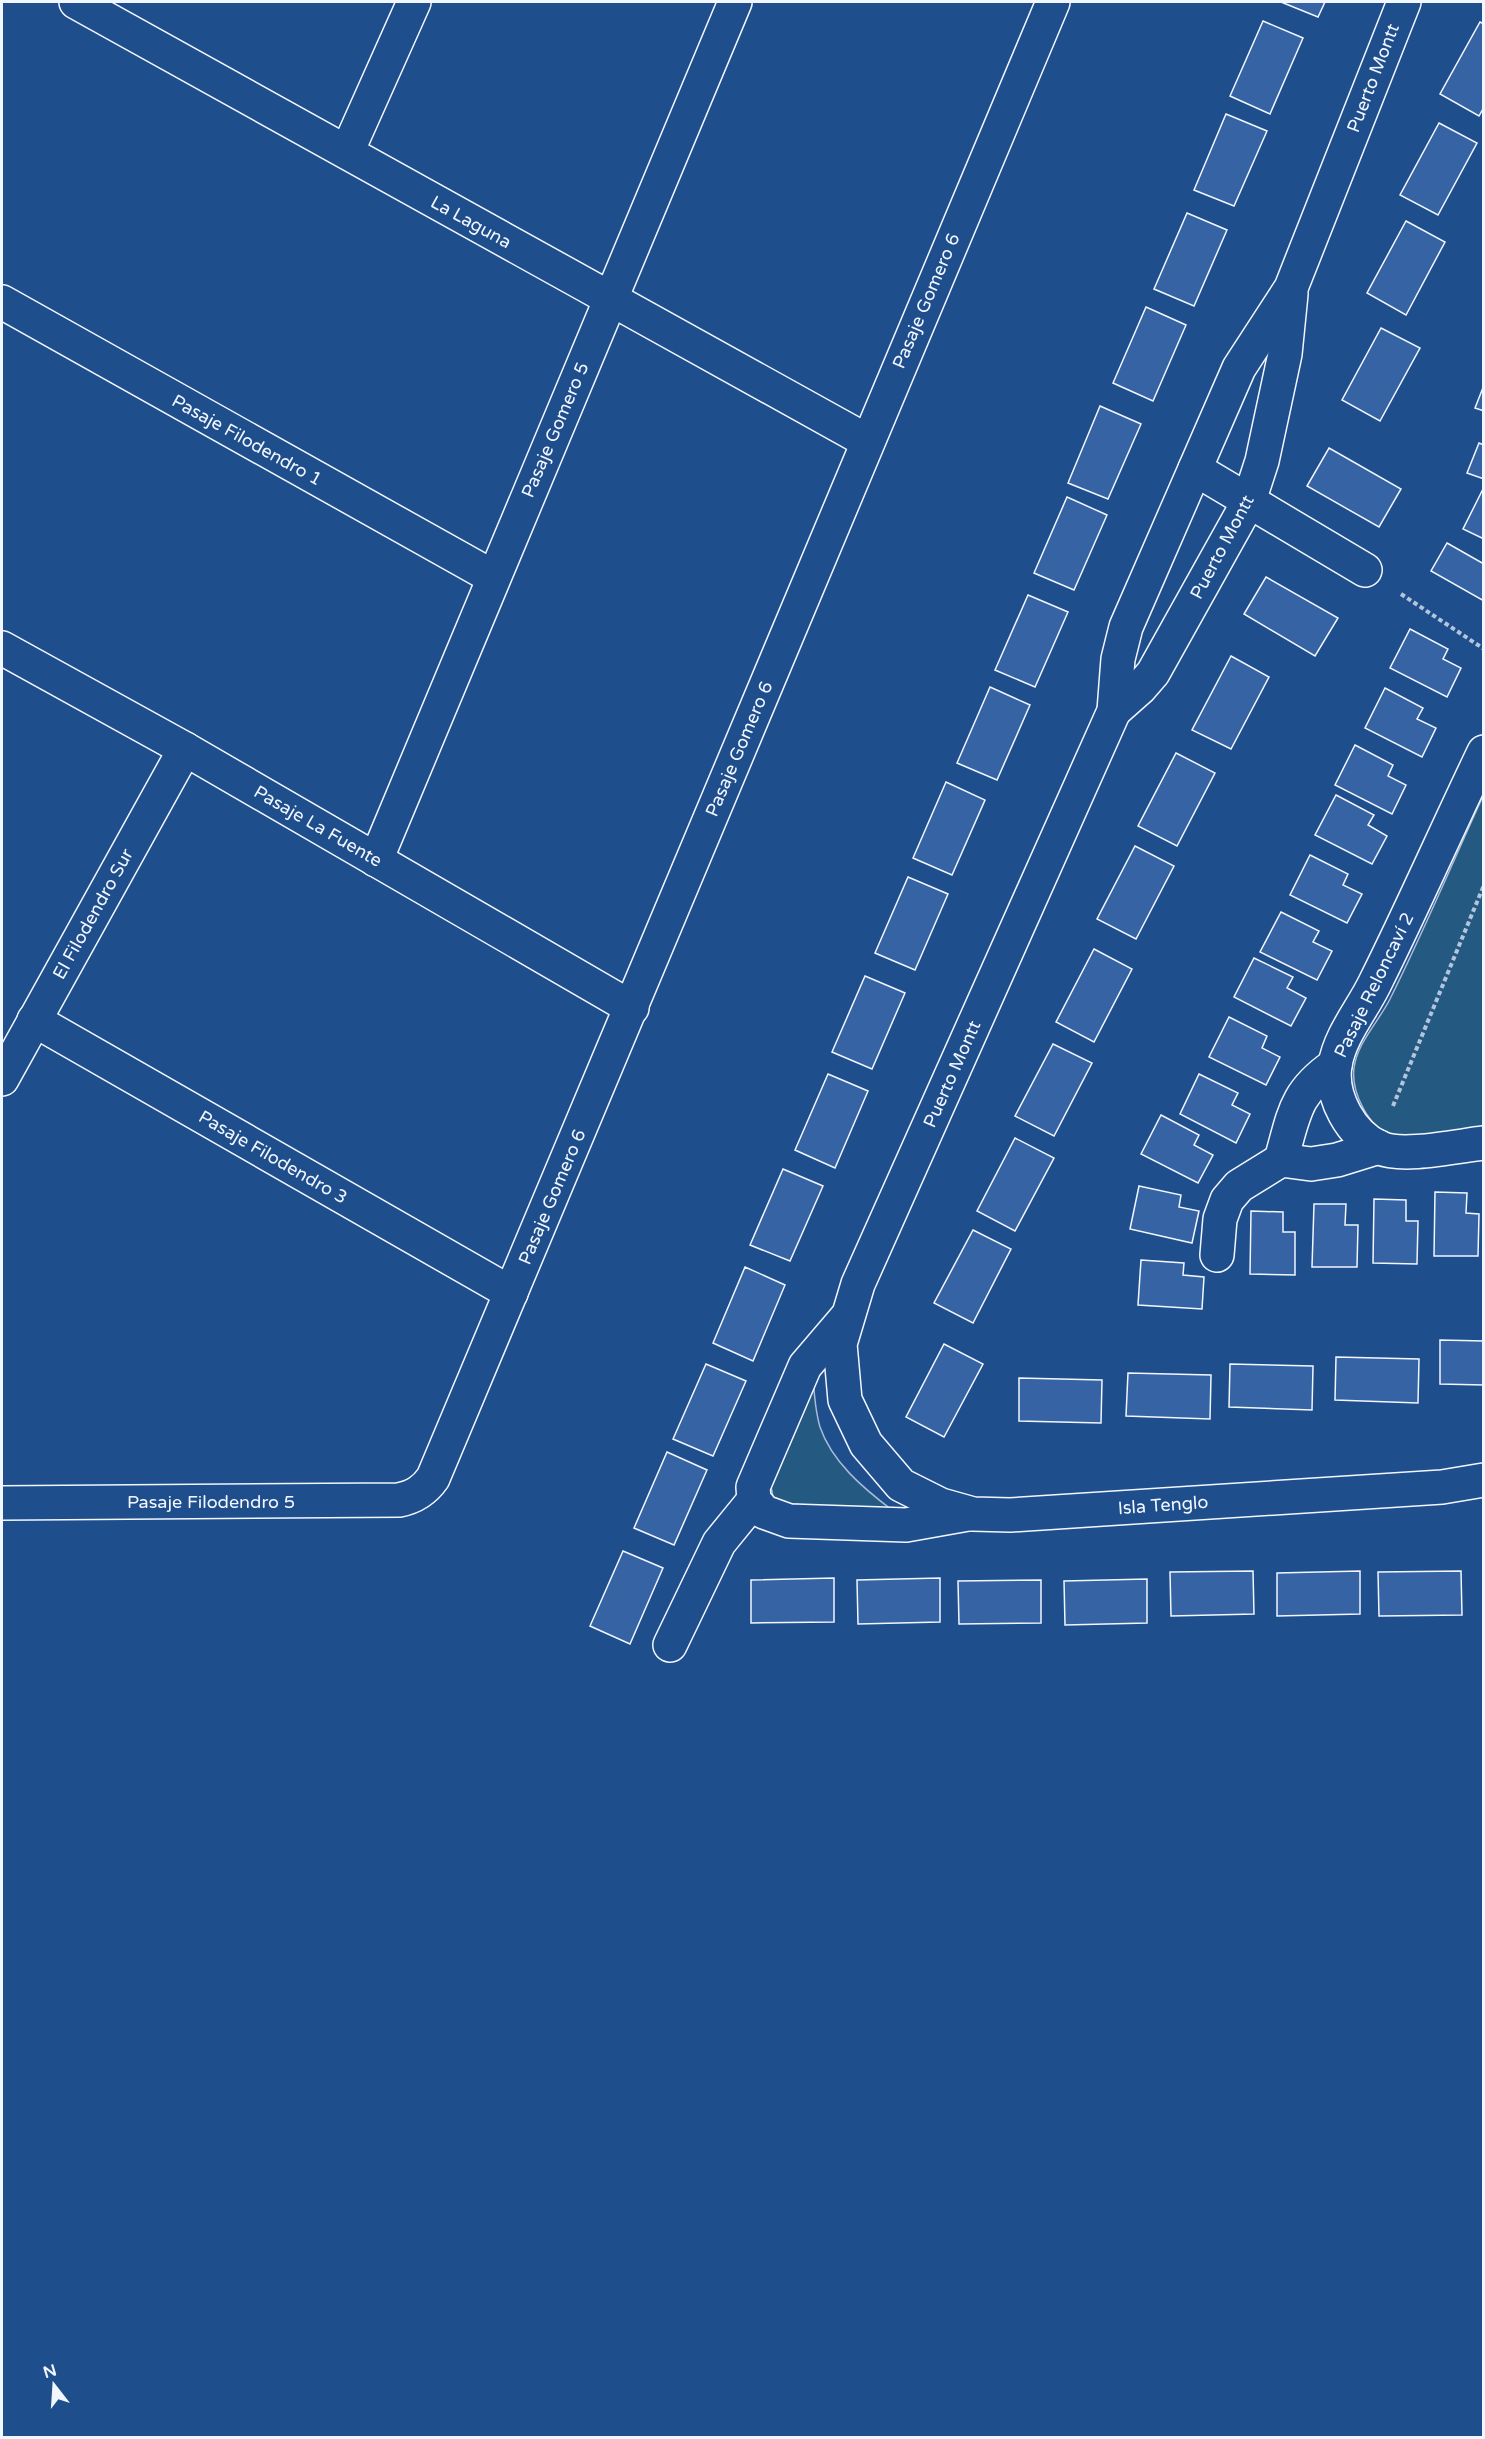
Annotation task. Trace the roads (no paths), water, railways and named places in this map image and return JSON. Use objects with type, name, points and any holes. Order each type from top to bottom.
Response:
[{"type":"street","name":"La Laguna","points":[[76,2],[867,441]]},
{"type":"street","points":[[347,152],[414,2]]},
{"type":"street","name":"Pasaje Gomero 5","points":[[376,860],[735,2]]},
{"type":"street","name":"Pasaje Gomero 6","points":[[420,1493],[433,1478],[1053,2]]},
{"type":"street","name":"Puerto Montt","points":[[866,1444],[845,1400],[840,1344],[858,1284],[1114,711],[1118,658],[1126,627],[1239,368],[1291,288],[1404,2]]},
{"type":"street","name":"Puerto Montt","points":[[1114,711],[1153,673],[1249,501],[1262,460],[1285,354],[1291,288]]},
{"type":"street","name":"Pasaje Filodendro 1","points":[[2,302],[493,577]]},
{"type":"street","points":[[1195,469],[1365,570]]},
{"type":"street","name":"Pasaje La Fuente","points":[[2,648],[185,749],[632,1008]]},
{"type":"street","name":"El Filodendro Sur","points":[[2,1079],[185,749]]},
{"type":"street","name":"Pasaje Reloncaví 2","points":[[1379,1148],[1359,1135],[1344,1113],[1335,1084],[1335,1065],[1343,1041],[1374,986],[1484,752]]},
{"type":"street","name":"Pasaje Filodendro 3","points":[[34,1020],[511,1293]]},
{"type":"street","points":[[1281,1160],[1294,1114],[1305,1091],[1316,1078],[1335,1065]]},
{"type":"street","points":[[1217,1254],[1221,1219],[1227,1200],[1239,1186],[1281,1160],[1311,1164],[1337,1161],[1379,1148],[1397,1152],[1484,1143]]},
{"type":"street","points":[[849,1314],[805,1366],[753,1487],[754,1500],[764,1512],[789,1521],[906,1525],[973,1514]]},
{"type":"street","name":"Isla Tenglo","points":[[866,1444],[901,1485],[941,1505],[973,1514],[1010,1515],[1442,1487],[1484,1480]]},
{"type":"street","points":[[1442,1487],[1484,1494]]},
{"type":"street","name":"Pasaje Filodendro 5","points":[[2,1503],[399,1500],[420,1493]]},
{"type":"street","points":[[670,1645],[719,1543],[754,1500]]}]
